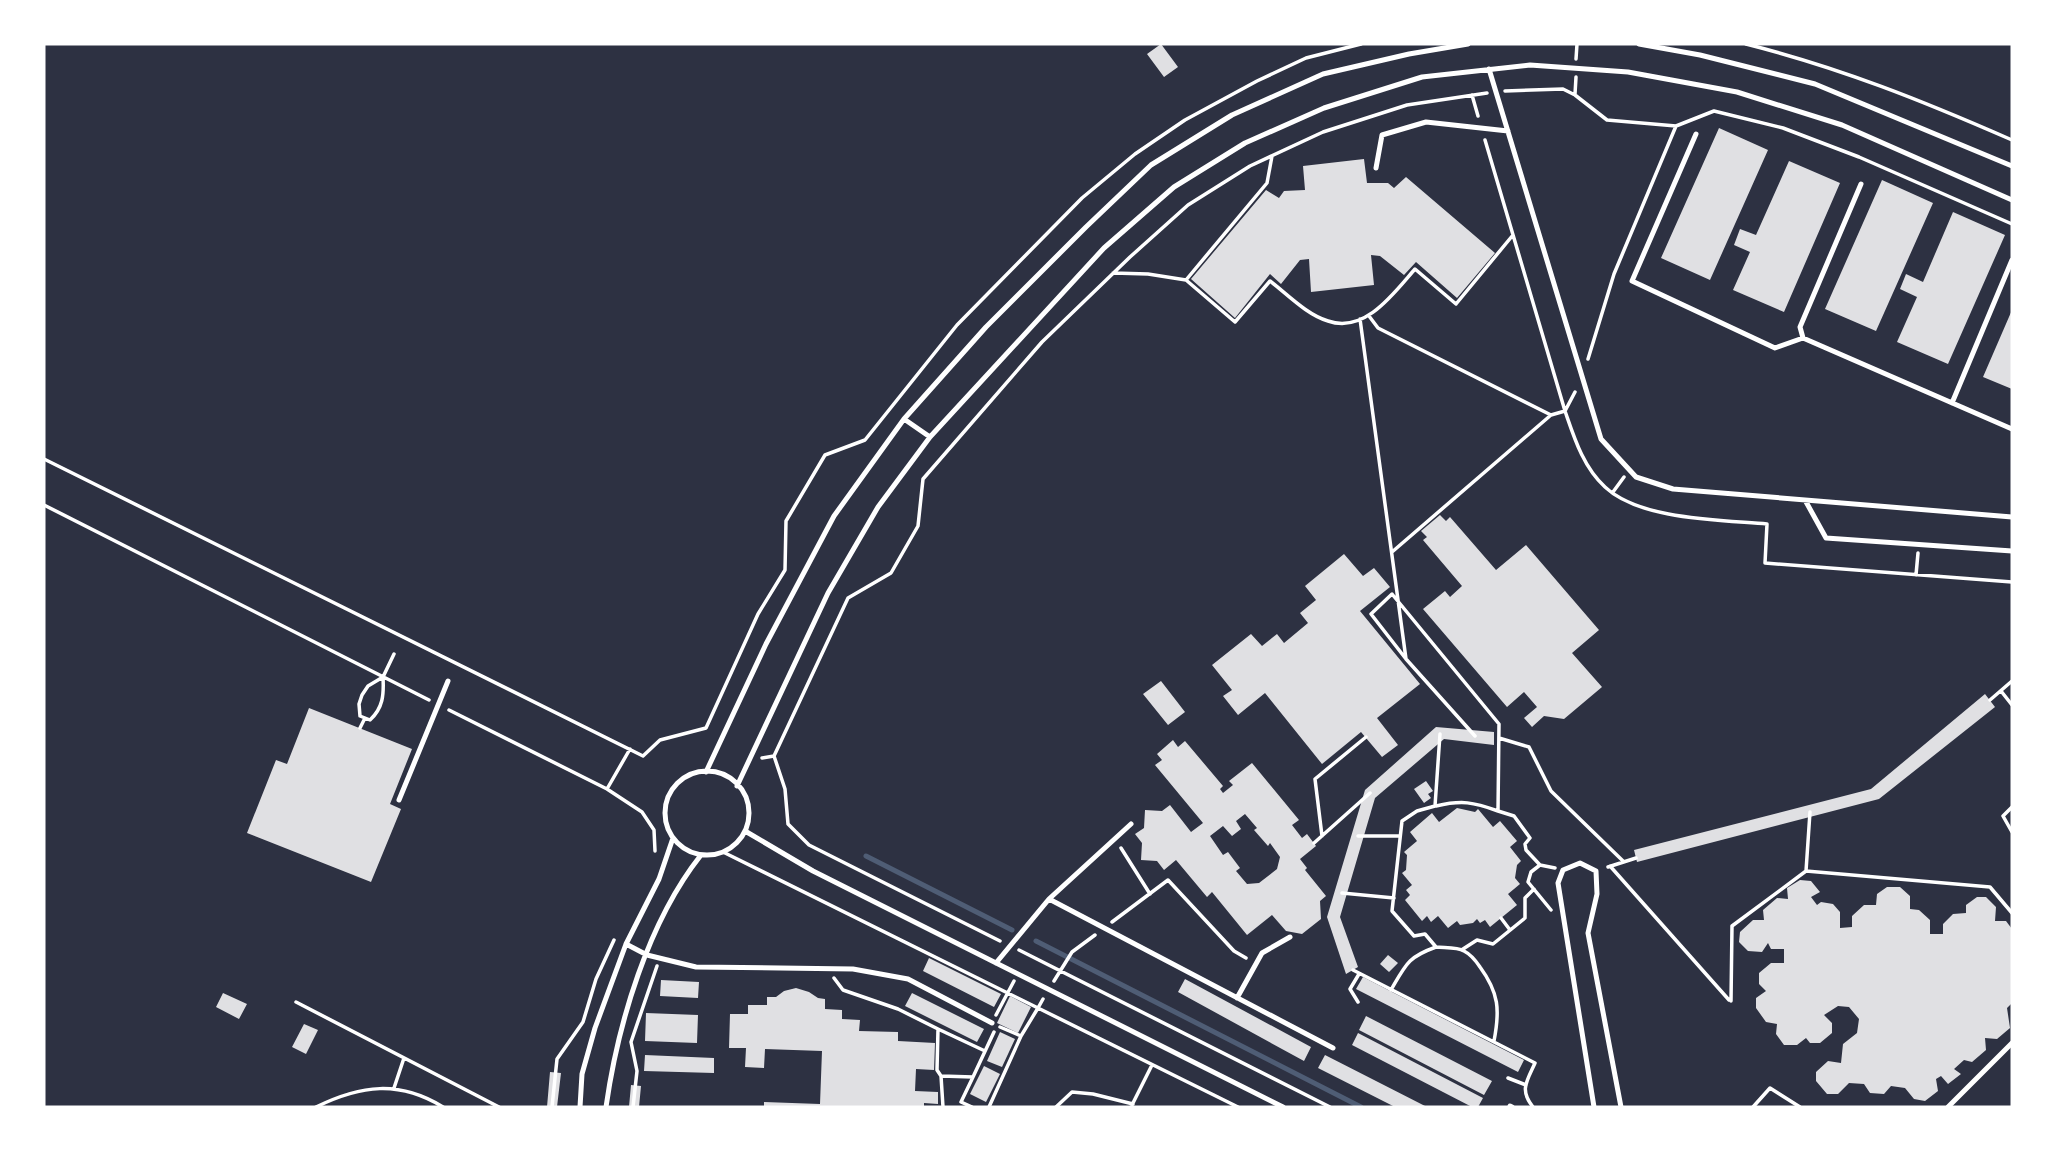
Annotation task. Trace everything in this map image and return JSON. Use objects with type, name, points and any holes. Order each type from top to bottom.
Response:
[{"type":"lane","points":[[706,772],[766,643],[834,516],[904,419],[986,327],[1086,227],[1151,165],[1232,115],[1323,74],[1409,54],[1468,44]]},
{"type":"lane","points":[[1639,44],[1700,55],[1815,84],[2012,166]]},
{"type":"lane","points":[[737,786],[828,593],[878,507],[930,438],[1104,248],[1174,187],[1245,143],[1324,108],[1422,77],[1530,65],[1628,72],[1737,92],[1842,125],[2012,200]]},
{"type":"lane","points":[[1489,69],[1601,439],[1636,477],[1674,489],[2012,517]]},
{"type":"lane","points":[[1376,168],[1382,135],[1426,122],[1508,131]]},
{"type":"lane","points":[[1696,134],[1632,281],[1775,348],[1803,338],[2012,429]]},
{"type":"lane","points":[[1803,338],[1800,327],[1861,184]]},
{"type":"lane","points":[[1952,403],[2012,260]]},
{"type":"lane","points":[[904,419],[930,438]]},
{"type":"lane","points":[[1805,500],[1826,538],[2012,551]]},
{"type":"lane","points":[[399,800],[448,681]]},
{"type":"lane","points":[[706,772],[720,774],[737,786],[748,804],[749,818],[745,831],[737,842],[715,855],[701,855],[688,851],[673,838],[666,820],[666,806],[671,792],[680,782],[692,774],[706,772]]},
{"type":"lane","points":[[996,963],[1049,899],[1131,824]]},
{"type":"lane","points":[[745,831],[813,872],[1283,1107]]},
{"type":"lane","points":[[580,1107],[582,1074],[596,1028],[626,944],[659,879],[673,838]]},
{"type":"lane","points":[[606,1107],[612,1062],[630,998],[647,955],[685,876],[701,855]]},
{"type":"lane","points":[[1594,1107],[1558,883],[1563,870],[1580,863],[1596,871],[1597,894],[1588,933],[1621,1107]]},
{"type":"lane","points":[[1049,899],[1333,1048]]},
{"type":"lane","points":[[1237,998],[1262,953],[1290,937]]},
{"type":"lane","points":[[626,944],[647,955],[696,967],[853,969],[908,979],[995,1024]]},
{"type":"lane","points":[[1948,1107],[2012,1044]]},
{"type":"path","points":[[44,459],[643,756],[660,740],[706,728],[758,614],[785,570],[786,521],[825,455],[865,440],[957,325],[1082,198],[1135,154],[1185,120],[1256,80],[1306,58],[1362,44]]},
{"type":"path","points":[[1746,44],[1810,60],[1911,95],[2012,140]]},
{"type":"path","points":[[1330,1107],[809,845],[788,824],[785,789],[774,756],[848,597],[891,573],[918,526],[923,479],[1042,342],[1188,205],[1250,166],[1323,132],[1407,105],[1472,94],[1563,89],[1575,94],[1607,120],[1676,126],[1714,111],[1783,128],[1859,157],[2012,224]]},
{"type":"path","points":[[1472,94],[1565,411],[1580,453],[1605,488],[1633,503],[1680,517],[1768,524],[1765,563],[2012,582]]},
{"type":"path","points":[[1186,280],[1267,183],[1272,156]]},
{"type":"path","points":[[1113,273],[1148,274],[1186,280],[1235,323],[1270,281],[1315,315],[1328,322],[1345,323],[1369,316],[1391,297],[1415,269],[1456,304],[1513,235]]},
{"type":"path","points":[[1360,319],[1406,659]]},
{"type":"path","points":[[1392,552],[1550,415]]},
{"type":"path","points":[[865,440],[875,460]]},
{"type":"path","points":[[1614,492],[1629,469]]},
{"type":"path","points":[[899,478],[923,479]]},
{"type":"path","points":[[1916,575],[1919,544]]},
{"type":"path","points":[[1475,736],[1406,659],[1371,614],[1392,594],[1499,724],[1498,811]]},
{"type":"path","points":[[383,677],[368,686],[362,695],[359,704],[360,716],[370,720],[377,713],[382,703],[383,677],[394,654]]},
{"type":"path","points":[[1990,700],[2012,681]]},
{"type":"path","points":[[2001,691],[2012,705]]},
{"type":"path","points":[[360,728],[365,718]]},
{"type":"path","points":[[1435,806],[1440,734]]},
{"type":"path","points":[[1322,836],[1315,779],[1366,737]]},
{"type":"path","points":[[1499,737],[1529,747],[1550,791],[1623,861]]},
{"type":"path","points":[[607,789],[630,750]]},
{"type":"path","points":[[750,761],[774,756]]},
{"type":"path","points":[[1314,843],[1370,793]]},
{"type":"path","points":[[1436,947],[1425,934],[1414,936],[1392,911],[1402,821],[1417,811],[1458,801],[1475,803],[1514,816],[1530,838],[1525,844],[1526,850],[1539,865],[1531,872],[1528,882],[1550,910]]},
{"type":"path","points":[[2012,807],[2003,816],[2012,832]]},
{"type":"path","points":[[1806,871],[1810,812]]},
{"type":"path","points":[[1358,836],[1399,836]]},
{"type":"path","points":[[1115,839],[1150,894]]},
{"type":"path","points":[[723,852],[1238,1107]]},
{"type":"path","points":[[1596,871],[1636,858]]},
{"type":"path","points":[[1610,866],[1731,1001],[1732,926],[1806,871],[1990,887],[2012,913]]},
{"type":"path","points":[[997,1107],[990,1106],[1021,1036],[1072,952],[1168,880],[1234,951],[1256,964]]},
{"type":"path","points":[[1463,949],[1476,940],[1493,944],[1525,918],[1525,898],[1534,889]]},
{"type":"path","points":[[1342,893],[1394,898]]},
{"type":"path","points":[[1500,918],[1510,930]]},
{"type":"path","points":[[1391,990],[1415,954],[1436,947],[1463,949],[1490,980],[1499,1018],[1494,1042]]},
{"type":"path","points":[[633,1107],[637,1071],[632,1042],[660,958]]},
{"type":"path","points":[[827,969],[843,990],[898,1009],[985,1051]]},
{"type":"path","points":[[1353,970],[1535,1063],[1525,1085],[1525,1097],[1533,1107]]},
{"type":"path","points":[[972,1107],[961,1102],[1017,974]]},
{"type":"path","points":[[1357,1002],[1350,989],[1359,974]]},
{"type":"path","points":[[296,1002],[499,1107]]},
{"type":"path","points":[[995,1024],[1021,1036]]},
{"type":"path","points":[[938,1029],[937,1070],[941,1076],[943,1107]]},
{"type":"path","points":[[394,1088],[404,1058]]},
{"type":"path","points":[[1055,1107],[1072,1092],[1093,1094],[1132,1105],[1152,1065]]},
{"type":"path","points":[[941,1076],[973,1077]]},
{"type":"path","points":[[1508,1078],[1525,1085]]},
{"type":"path","points":[[316,1107],[344,1093],[394,1088],[419,1094],[443,1107]]},
{"type":"path","points":[[1753,1107],[1770,1088],[1800,1107]]},
{"type":"building","points":[[1161,44],[1178,67],[1164,77],[1147,54]]},
{"type":"building","points":[[1719,128],[1768,150],[1710,280],[1661,258]]},
{"type":"building","points":[[1364,159],[1367,183],[1388,183],[1394,188],[1406,177],[1495,253],[1457,298],[1416,262],[1404,275],[1380,256],[1371,255],[1374,285],[1311,292],[1309,259],[1300,260],[1281,284],[1270,274],[1235,318],[1191,279],[1266,190],[1279,198],[1284,191],[1305,190],[1303,166]]},
{"type":"building","points":[[1789,161],[1840,183],[1784,312],[1733,290],[1750,252],[1734,245],[1740,229],[1756,235]]},
{"type":"building","points":[[1882,180],[1933,203],[1876,331],[1825,309]]},
{"type":"building","points":[[1953,212],[2005,235],[1948,364],[1897,342],[1917,297],[1900,289],[1906,274],[1923,282]]},
{"type":"building","points":[[2012,310],[2012,389],[1983,377]]},
{"type":"building","points":[[1440,515],[1446,521],[1450,517],[1496,570],[1526,545],[1599,630],[1572,653],[1602,687],[1564,719],[1544,716],[1532,727],[1524,718],[1537,707],[1524,692],[1507,707],[1423,609],[1445,591],[1450,597],[1462,586],[1423,540],[1427,537],[1421,531]]},
{"type":"building","points":[[1344,554],[1363,576],[1374,568],[1390,587],[1360,611],[1420,684],[1377,718],[1398,745],[1382,757],[1361,732],[1322,764],[1265,693],[1238,715],[1223,696],[1232,690],[1212,665],[1251,634],[1262,646],[1277,634],[1284,643],[1308,623],[1300,613],[1316,600],[1305,586]]},
{"type":"building","points":[[1161,681],[1185,712],[1168,725],[1143,694]]},
{"type":"building","points":[[1985,694],[1995,707],[1879,799],[1637,862],[1634,850],[1871,789]]},
{"type":"building","points":[[309,708],[412,749],[390,804],[401,809],[371,882],[247,833],[276,760],[287,764]]},
{"type":"building","points":[[1436,727],[1494,732],[1494,745],[1444,739],[1375,798],[1340,917],[1358,967],[1346,974],[1327,917],[1365,790]]},
{"type":"building","points":[[1173,740],[1178,747],[1185,741],[1223,786],[1220,789],[1223,793],[1233,785],[1229,781],[1252,763],[1299,820],[1292,825],[1302,838],[1307,834],[1316,846],[1300,859],[1307,868],[1305,870],[1326,896],[1320,901],[1321,919],[1302,934],[1286,931],[1272,915],[1247,935],[1212,892],[1207,897],[1176,860],[1164,870],[1157,861],[1141,860],[1142,843],[1135,834],[1144,828],[1145,810],[1162,811],[1170,805],[1191,832],[1203,823],[1155,765],[1162,760],[1157,754]],"holes":[[[1245,814],[1257,828],[1254,830],[1268,846],[1270,843],[1280,857],[1277,869],[1259,883],[1247,884],[1236,871],[1240,868],[1228,852],[1223,855],[1210,836],[1223,826],[1232,836],[1241,829],[1236,821]]]},
{"type":"building","points":[[1426,781],[1433,791],[1428,794],[1431,798],[1424,803],[1414,789]]},
{"type":"building","points":[[1457,808],[1475,812],[1478,809],[1493,827],[1500,821],[1517,841],[1510,847],[1521,861],[1517,865],[1515,878],[1520,884],[1508,894],[1517,905],[1490,927],[1485,920],[1480,923],[1477,919],[1473,923],[1460,925],[1457,921],[1448,928],[1438,916],[1431,922],[1427,916],[1422,921],[1405,900],[1410,895],[1406,890],[1412,885],[1402,873],[1406,870],[1407,855],[1404,852],[1417,841],[1410,832],[1432,813],[1439,822]]},
{"type":"building","points":[[1800,880],[1811,881],[1820,892],[1811,897],[1817,905],[1821,902],[1833,904],[1840,912],[1840,928],[1852,927],[1852,916],[1864,905],[1876,905],[1877,894],[1887,887],[1900,887],[1910,896],[1910,909],[1919,910],[1930,920],[1930,934],[1943,934],[1943,924],[1953,914],[1966,913],[1966,905],[1977,897],[1986,897],[1996,907],[1995,921],[2006,921],[2012,929],[2012,1003],[2007,1008],[2010,1028],[1997,1039],[1985,1038],[1986,1050],[1972,1062],[1964,1060],[1954,1069],[1961,1074],[1948,1084],[1941,1076],[1936,1079],[1938,1091],[1925,1101],[1914,1099],[1905,1088],[1891,1086],[1884,1094],[1870,1093],[1864,1084],[1849,1083],[1838,1094],[1827,1094],[1816,1081],[1816,1072],[1828,1061],[1841,1063],[1843,1044],[1857,1033],[1859,1019],[1849,1007],[1838,1006],[1824,1015],[1832,1023],[1832,1033],[1820,1043],[1810,1043],[1806,1038],[1797,1045],[1784,1045],[1776,1034],[1777,1024],[1766,1022],[1756,1008],[1756,998],[1766,991],[1759,984],[1759,973],[1771,963],[1784,963],[1784,949],[1771,949],[1768,943],[1762,952],[1748,951],[1739,942],[1740,932],[1753,920],[1764,920],[1763,910],[1777,898],[1788,899],[1787,888]]},
{"type":"building","points":[[1388,955],[1398,963],[1389,972],[1380,964]]},
{"type":"building","points":[[929,958],[1001,994],[994,1007],[923,971]]},
{"type":"building","points":[[1363,977],[1524,1060],[1518,1072],[1356,989]]},
{"type":"building","points":[[1185,979],[1311,1047],[1304,1061],[1178,992]]},
{"type":"building","points":[[661,980],[699,982],[698,998],[660,996]]},
{"type":"building","points":[[796,988],[825,999],[825,1009],[842,1010],[842,1019],[860,1020],[859,1031],[898,1032],[898,1041],[935,1043],[934,1070],[916,1069],[915,1091],[938,1092],[938,1104],[924,1103],[924,1107],[764,1107],[764,1102],[820,1104],[822,1051],[765,1049],[764,1068],[745,1067],[746,1048],[729,1048],[730,1014],[748,1014],[748,1005],[767,1005],[767,997],[776,997],[784,991]]},
{"type":"building","points":[[223,993],[247,1004],[239,1019],[216,1007]]},
{"type":"building","points":[[912,993],[984,1029],[977,1042],[905,1006]]},
{"type":"building","points":[[1010,996],[1031,1007],[1018,1033],[997,1023]]},
{"type":"building","points":[[646,1013],[698,1015],[697,1043],[645,1041]]},
{"type":"building","points":[[1366,1016],[1492,1081],[1484,1095],[1359,1030]]},
{"type":"building","points":[[304,1024],[318,1030],[306,1054],[292,1047]]},
{"type":"building","points":[[1000,1032],[1015,1039],[1002,1067],[987,1061]]},
{"type":"building","points":[[1358,1033],[1483,1098],[1478,1107],[1472,1107],[1352,1045]]},
{"type":"building","points":[[645,1055],[714,1058],[714,1073],[644,1071]]},
{"type":"building","points":[[1325,1055],[1427,1107],[1395,1107],[1318,1068]]},
{"type":"building","points":[[984,1066],[1000,1074],[986,1102],[970,1094]]},
{"type":"building","points":[[550,1072],[561,1073],[557,1107],[547,1107]]},
{"type":"building","points":[[631,1085],[641,1086],[639,1107],[629,1107]]},
{"type":"waterway","points":[[866,856],[1012,930]]},
{"type":"waterway","points":[[1036,941],[1361,1107]]}]
